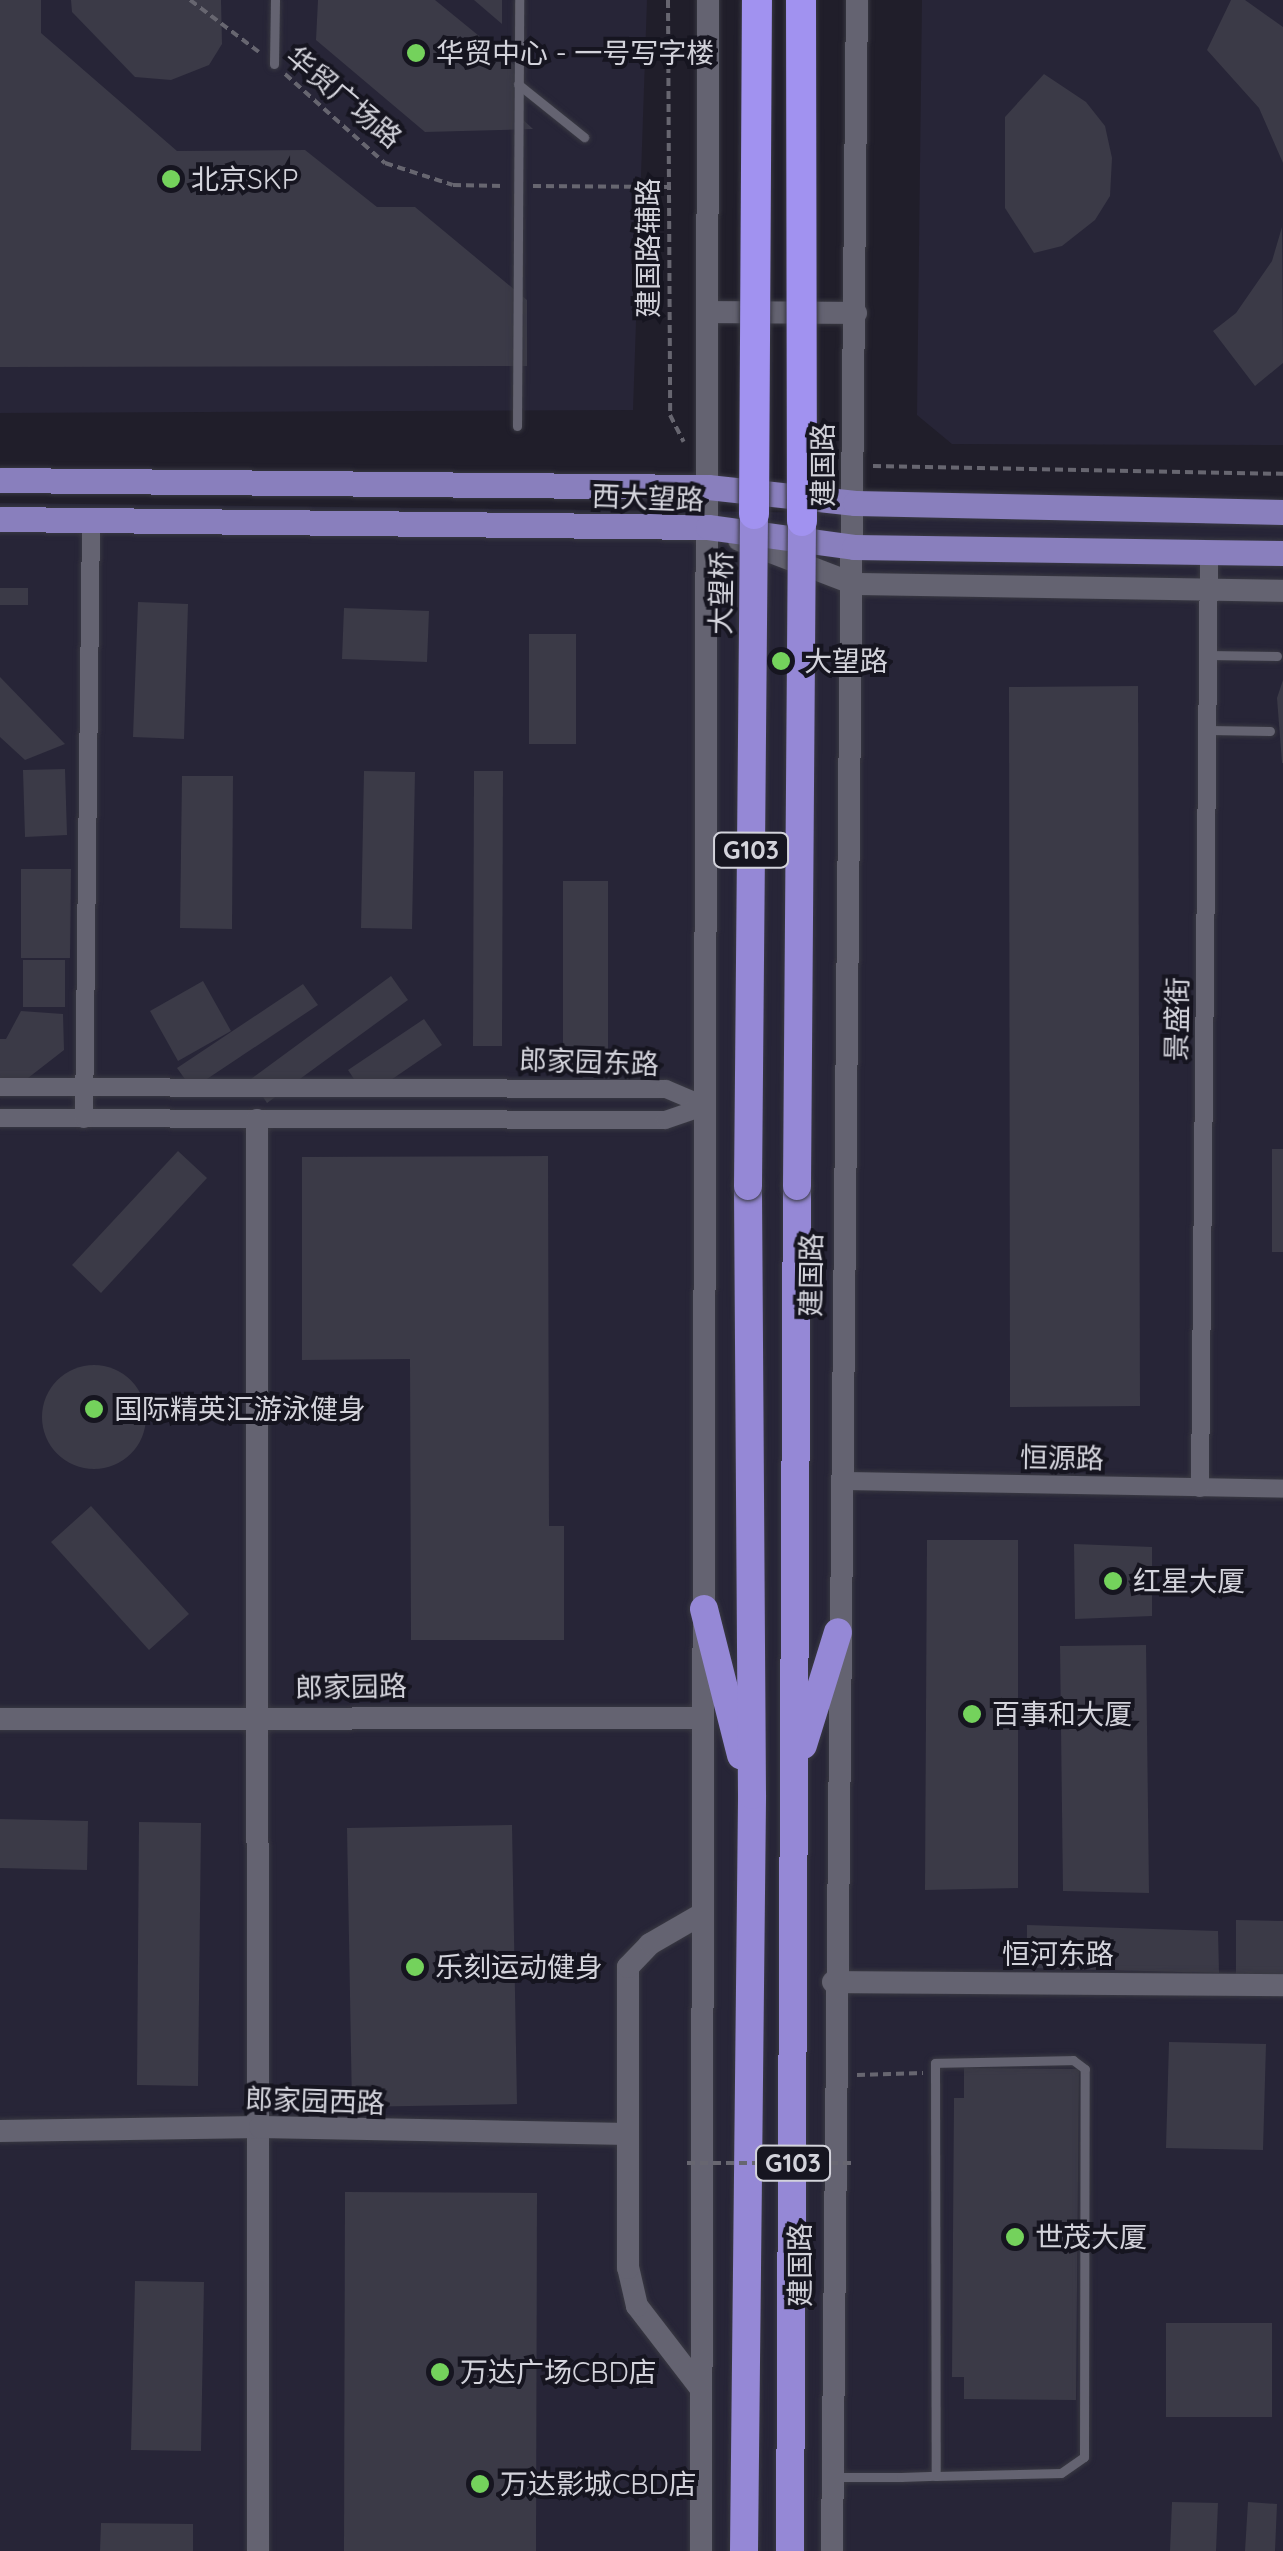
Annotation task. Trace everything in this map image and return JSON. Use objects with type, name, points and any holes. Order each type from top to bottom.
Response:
[{"type":"highway","name":"大望桥","points":[[748,1186],[757,0]]},
{"type":"highway","name":"G103","points":[[801,0],[802,521]]},
{"type":"highway","name":"建国路","points":[[790,2551],[802,521]]},
{"type":"highway","name":"建国路","points":[[744,2551],[752,1795],[748,1186]]},
{"type":"highway","points":[[704,1609],[752,1795]]},
{"type":"highway","points":[[794,1775],[838,1632]]},
{"type":"main road","name":"西大望路","points":[[0,480],[708,487],[855,503]]},
{"type":"main road","points":[[855,503],[1283,512]]},
{"type":"main road","name":"西大望路","points":[[0,519],[708,527]]},
{"type":"main road","points":[[708,527],[854,547],[1283,553]]},
{"type":"street","points":[[701,2551],[708,0]]},
{"type":"street","name":"建国路","points":[[832,2551],[833,1982],[860,3]]},
{"type":"street","points":[[709,312],[856,313]]},
{"type":"street","points":[[84,1119],[91,520]]},
{"type":"street","name":"西大望路","points":[[708,527],[854,584],[1283,592]]},
{"type":"street","name":"景盛街","points":[[1200,1488],[1209,552]]},
{"type":"street","name":"郎家园东路","points":[[0,1087],[666,1089],[706,1106]]},
{"type":"street","name":"郎家园东路","points":[[0,1118],[666,1120],[706,1106]]},
{"type":"street","points":[[257,1120],[258,2551]]},
{"type":"street","name":"恒源路","points":[[840,1481],[1283,1489]]},
{"type":"street","name":"郎家园路","points":[[0,1720],[703,1718]]},
{"type":"street","points":[[702,1914],[650,1944],[628,1967],[628,2268],[637,2306],[702,2388]]},
{"type":"street","name":"恒河东路","points":[[833,1982],[1283,1985]]},
{"type":"street","name":"郎家园西路","points":[[0,2131],[260,2126],[628,2134]]},
{"type":"lane","points":[[274,64],[275,0]]},
{"type":"lane","points":[[516,426],[518,0]]},
{"type":"lane","points":[[518,84],[584,136]]},
{"type":"lane","points":[[1208,655],[1277,656]]},
{"type":"lane","points":[[1208,730],[1270,731]]},
{"type":"lane","points":[[832,2477],[936,2476],[1061,2473],[1084,2457],[1084,2069],[1074,2060],[935,2064],[936,2476]]},
{"type":"path","name":"华贸广场路","points":[[190,0],[274,64],[385,163],[452,186],[668,187]]},
{"type":"path","name":"建国路辅路","points":[[668,0],[670,414],[708,487]]},
{"type":"path","points":[[856,466],[1283,474]]},
{"type":"path","points":[[832,2076],[935,2072]]},
{"type":"path","points":[[687,2163],[855,2163]]},
{"type":"shaded area","points":[[0,0],[647,0],[633,410],[0,413]]},
{"type":"shaded area","points":[[922,0],[1283,0],[1283,445],[952,444],[917,415]]},
{"type":"shaded area","points":[[0,503],[1283,518],[1283,2551],[0,2551]]},
{"type":"building","name":"北京SKP","points":[[0,0],[41,0],[41,33],[177,151],[305,150],[377,207],[415,207],[527,300],[527,366],[0,367]]},
{"type":"building","points":[[71,0],[221,0],[222,44],[209,65],[171,80],[135,77],[72,12]]},
{"type":"building","name":"华贸中心 - 一号写字楼","points":[[318,0],[435,0],[517,67],[516,113],[533,129],[425,132],[316,40]]},
{"type":"building","points":[[474,0],[502,0],[502,24]]},
{"type":"building","points":[[1231,0],[1245,0],[1283,27],[1283,163],[1259,108],[1207,50]]},
{"type":"building","points":[[1044,74],[1086,102],[1105,126],[1112,158],[1110,196],[1095,220],[1062,246],[1034,253],[1005,208],[1005,117]]},
{"type":"building","points":[[1282,227],[1283,363],[1255,386],[1213,331],[1236,313],[1272,261]]},
{"type":"building","points":[[0,588],[28,588],[28,605],[0,605]]},
{"type":"building","points":[[138,602],[188,604],[184,739],[133,737]]},
{"type":"building","points":[[344,608],[429,611],[427,662],[342,659]]},
{"type":"building","points":[[529,634],[576,634],[576,744],[529,744]]},
{"type":"building","points":[[0,677],[65,744],[25,760],[0,737]]},
{"type":"building","points":[[1283,680],[1283,763],[1282,763],[1277,698]]},
{"type":"building","points":[[1138,686],[1140,1406],[1010,1407],[1009,687]]},
{"type":"building","points":[[65,769],[67,835],[25,837],[23,770]]},
{"type":"building","points":[[364,771],[415,772],[412,929],[361,928]]},
{"type":"building","points":[[474,771],[503,771],[502,1046],[473,1046]]},
{"type":"building","points":[[182,776],[233,776],[232,929],[180,928]]},
{"type":"building","points":[[21,869],[71,869],[70,958],[21,958]]},
{"type":"building","points":[[563,881],[608,881],[608,1067],[563,1067]]},
{"type":"building","points":[[23,960],[65,960],[65,1007],[23,1007]]},
{"type":"building","points":[[391,976],[408,1000],[267,1103],[251,1079]]},
{"type":"building","points":[[203,981],[231,1031],[178,1061],[150,1011]]},
{"type":"building","points":[[303,984],[318,1005],[192,1089],[177,1068]]},
{"type":"building","points":[[21,1011],[63,1014],[64,1050],[19,1085],[0,1084],[0,1039],[6,1039]]},
{"type":"building","points":[[424,1019],[442,1045],[366,1097],[348,1070]]},
{"type":"building","points":[[1272,1149],[1283,1149],[1283,1252],[1272,1252]]},
{"type":"building","points":[[178,1151],[207,1178],[101,1293],[72,1265]]},
{"type":"building","points":[[548,1156],[549,1526],[564,1526],[564,1640],[411,1640],[410,1359],[302,1360],[302,1157]]},
{"type":"building","name":"国际精英汇游泳健身","points":[[94,1365],[114,1369],[131,1380],[142,1397],[146,1417],[142,1437],[131,1454],[114,1465],[94,1469],[74,1465],[57,1454],[46,1437],[42,1417],[46,1397],[57,1380],[74,1369]]},
{"type":"building","points":[[91,1506],[189,1614],[149,1650],[51,1542]]},
{"type":"building","name":"百事和大厦","points":[[927,1540],[1018,1540],[1018,1888],[925,1890]]},
{"type":"building","name":"红星大厦","points":[[1074,1544],[1152,1547],[1152,1616],[1075,1619]]},
{"type":"building","points":[[1146,1645],[1149,1893],[1063,1891],[1060,1646]]},
{"type":"building","points":[[0,1819],[88,1821],[87,1870],[0,1868]]},
{"type":"building","points":[[139,1822],[201,1823],[198,2086],[137,2085]]},
{"type":"building","points":[[512,1825],[517,2104],[352,2107],[347,1828]]},
{"type":"building","points":[[1236,1920],[1283,1921],[1283,1975],[1236,1974]]},
{"type":"building","points":[[1027,1925],[1218,1931],[1219,1973],[1027,1968]]},
{"type":"building","points":[[1169,2042],[1266,2044],[1263,2150],[1166,2148]]},
{"type":"building","name":"世茂大厦","points":[[964,2068],[1079,2069],[1076,2400],[964,2399],[964,2377],[952,2377],[954,2098],[964,2098]]},
{"type":"building","name":"万达广场CBD店","points":[[345,2192],[537,2193],[536,2551],[344,2551]]},
{"type":"building","points":[[135,2281],[204,2282],[201,2451],[131,2450]]},
{"type":"building","points":[[1166,2323],[1272,2323],[1272,2417],[1166,2417]]},
{"type":"building","points":[[1172,2502],[1218,2503],[1216,2551],[1170,2551]]},
{"type":"building","points":[[1248,2502],[1277,2504],[1275,2551],[1245,2551]]},
{"type":"building","points":[[101,2523],[193,2524],[193,2551],[100,2551]]},
{"type":"place","name":"华贸中心 - 一号写字楼","points":[[416,53]]},
{"type":"place","name":"北京SKP","points":[[171,179]]},
{"type":"place","name":"大望路","points":[[781,661]]},
{"type":"place","name":"国际精英汇游泳健身","points":[[94,1409]]},
{"type":"place","name":"红星大厦","points":[[1113,1581]]},
{"type":"place","name":"百事和大厦","points":[[972,1714]]},
{"type":"place","name":"乐刻运动健身","points":[[415,1967]]},
{"type":"place","name":"世茂大厦","points":[[1015,2237]]},
{"type":"place","name":"万达广场CBD店","points":[[440,2372]]},
{"type":"place","name":"万达影城CBD店","points":[[480,2484]]}]
